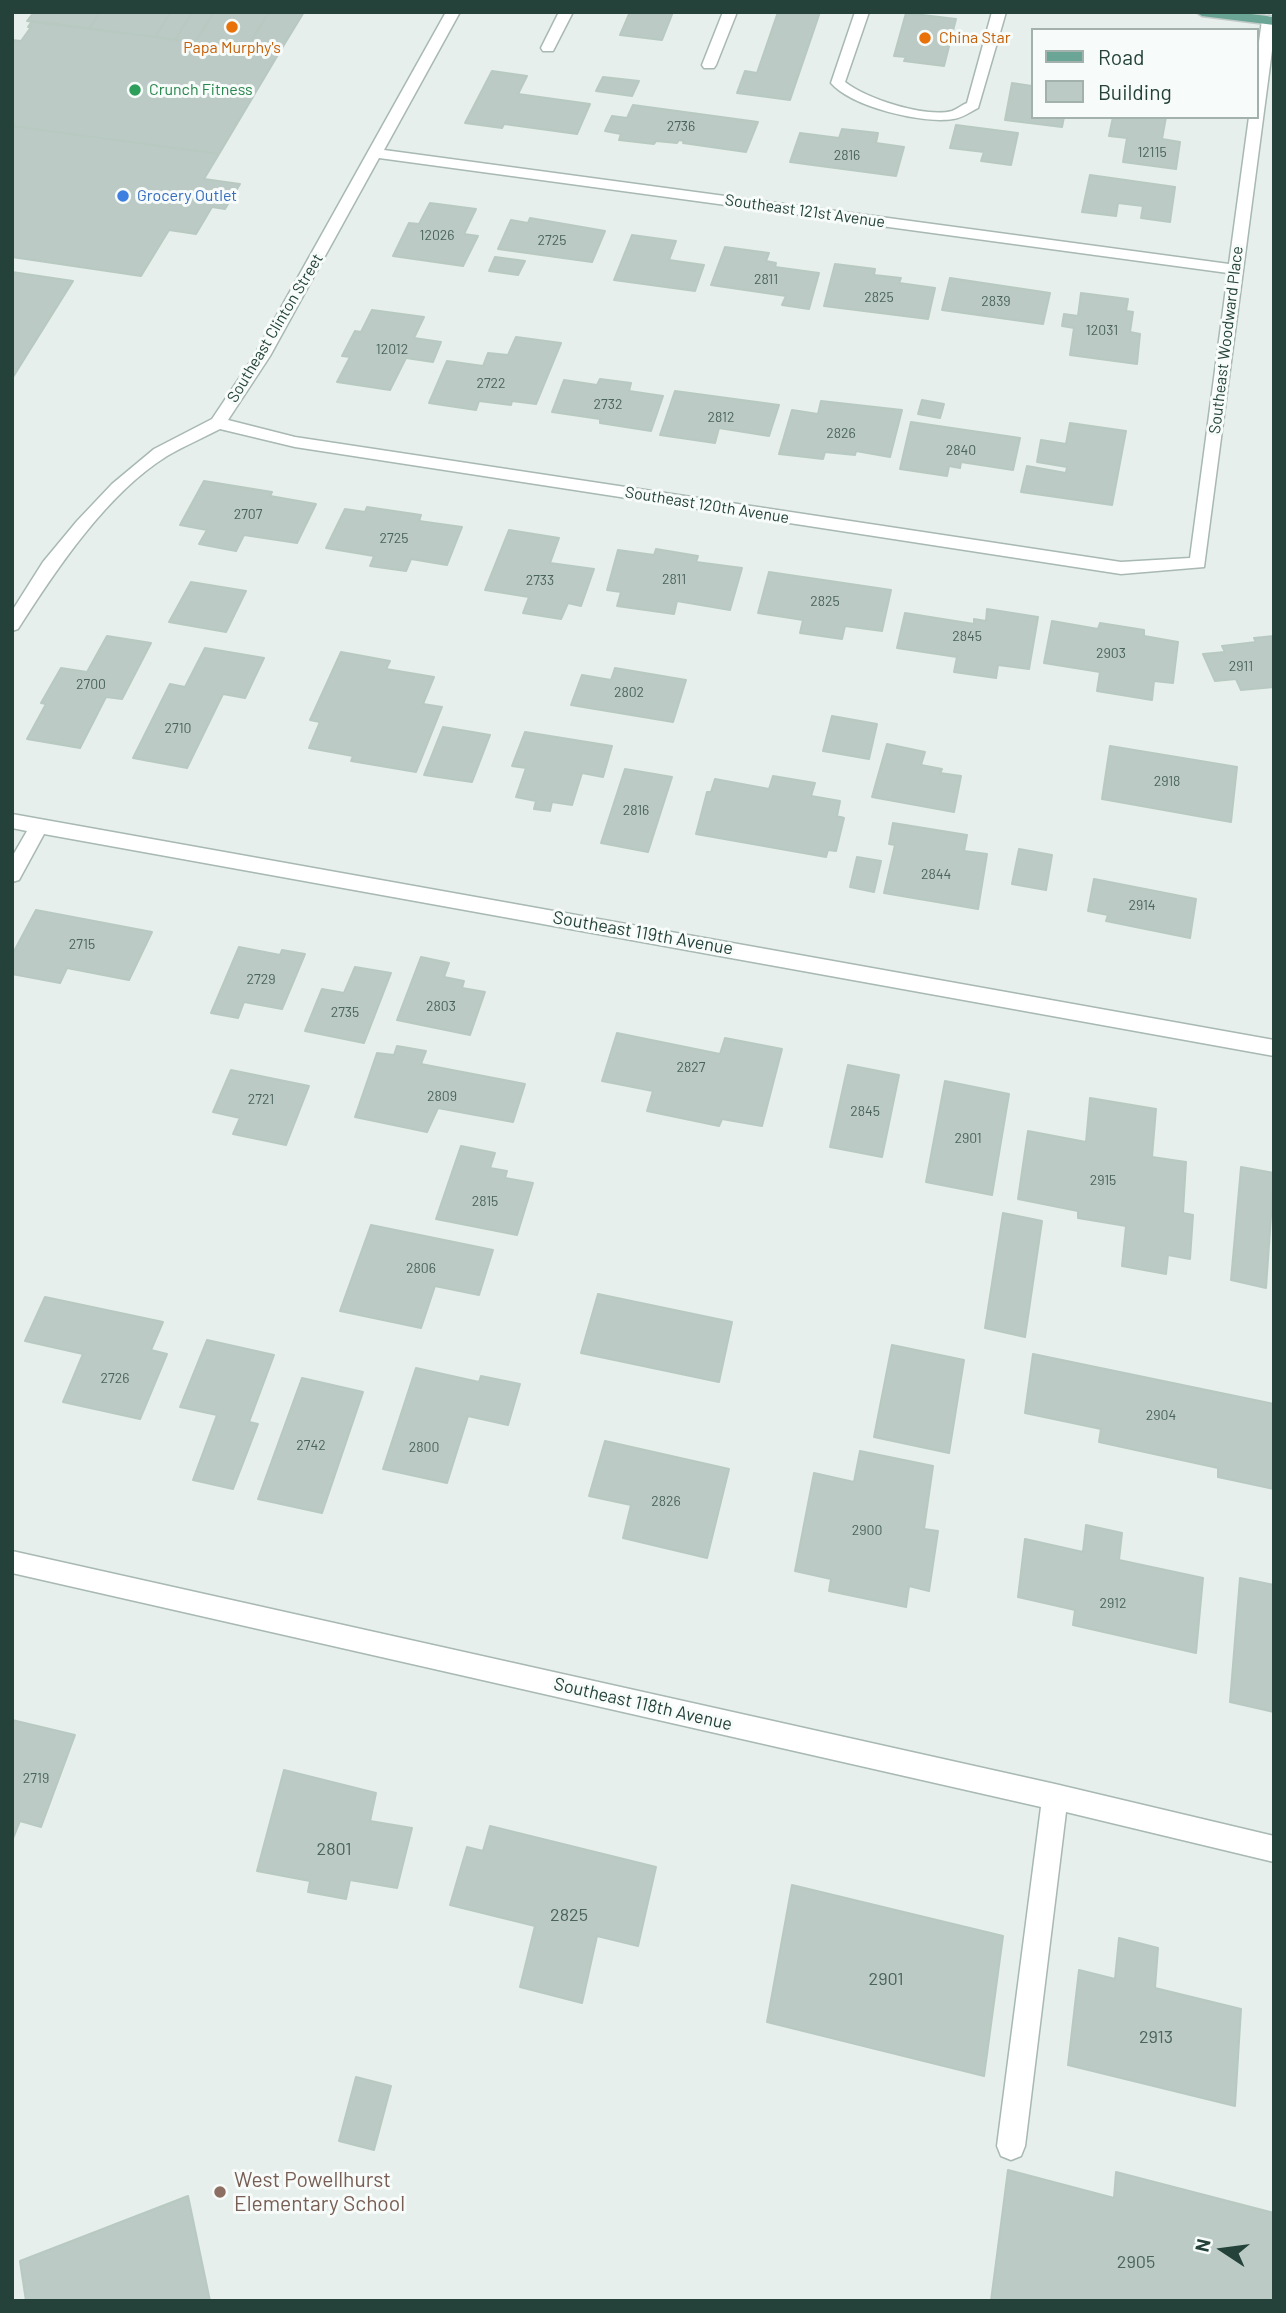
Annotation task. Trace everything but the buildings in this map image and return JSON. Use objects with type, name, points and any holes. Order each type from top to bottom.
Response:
[{"type":"main road","points":[[1202,12],[1272,21]]},
{"type":"street","name":"Southeast Clinton Street","points":[[12,625],[49,566],[83,524],[118,488],[160,453],[218,423],[262,356],[453,12]]},
{"type":"street","points":[[548,48],[566,12]]},
{"type":"street","points":[[709,65],[730,12]]},
{"type":"street","points":[[862,12],[838,83],[846,91],[867,100],[928,113],[954,115],[973,106],[999,12]]},
{"type":"street","name":"Southeast Woodward Place","points":[[1258,105],[1272,21]]},
{"type":"street","name":"Southeast Woodward Place","points":[[1198,563],[1256,119]]},
{"type":"street","name":"Southeast 121st Avenue","points":[[375,153],[1235,270]]},
{"type":"street","name":"Southeast 120th Avenue","points":[[218,423],[295,442],[1121,568],[1198,563]]},
{"type":"street","name":"Southeast 119th Avenue","points":[[12,821],[1274,1048]]},
{"type":"street","points":[[12,875],[40,826]]},
{"type":"street","name":"Southeast 118th Avenue","points":[[12,1562],[1055,1797],[1274,1849]]},
{"type":"street","points":[[1011,2146],[1055,1797]]},
{"type":"place","name":"Papa Murphy's","points":[[232,27]]},
{"type":"place","name":"China Star","points":[[925,38]]},
{"type":"place","name":"Crunch Fitness","points":[[135,90]]},
{"type":"place","name":"Grocery Outlet","points":[[123,196]]},
{"type":"place","name":"West Powellhurst Elementary School","points":[[220,2192]]}]
